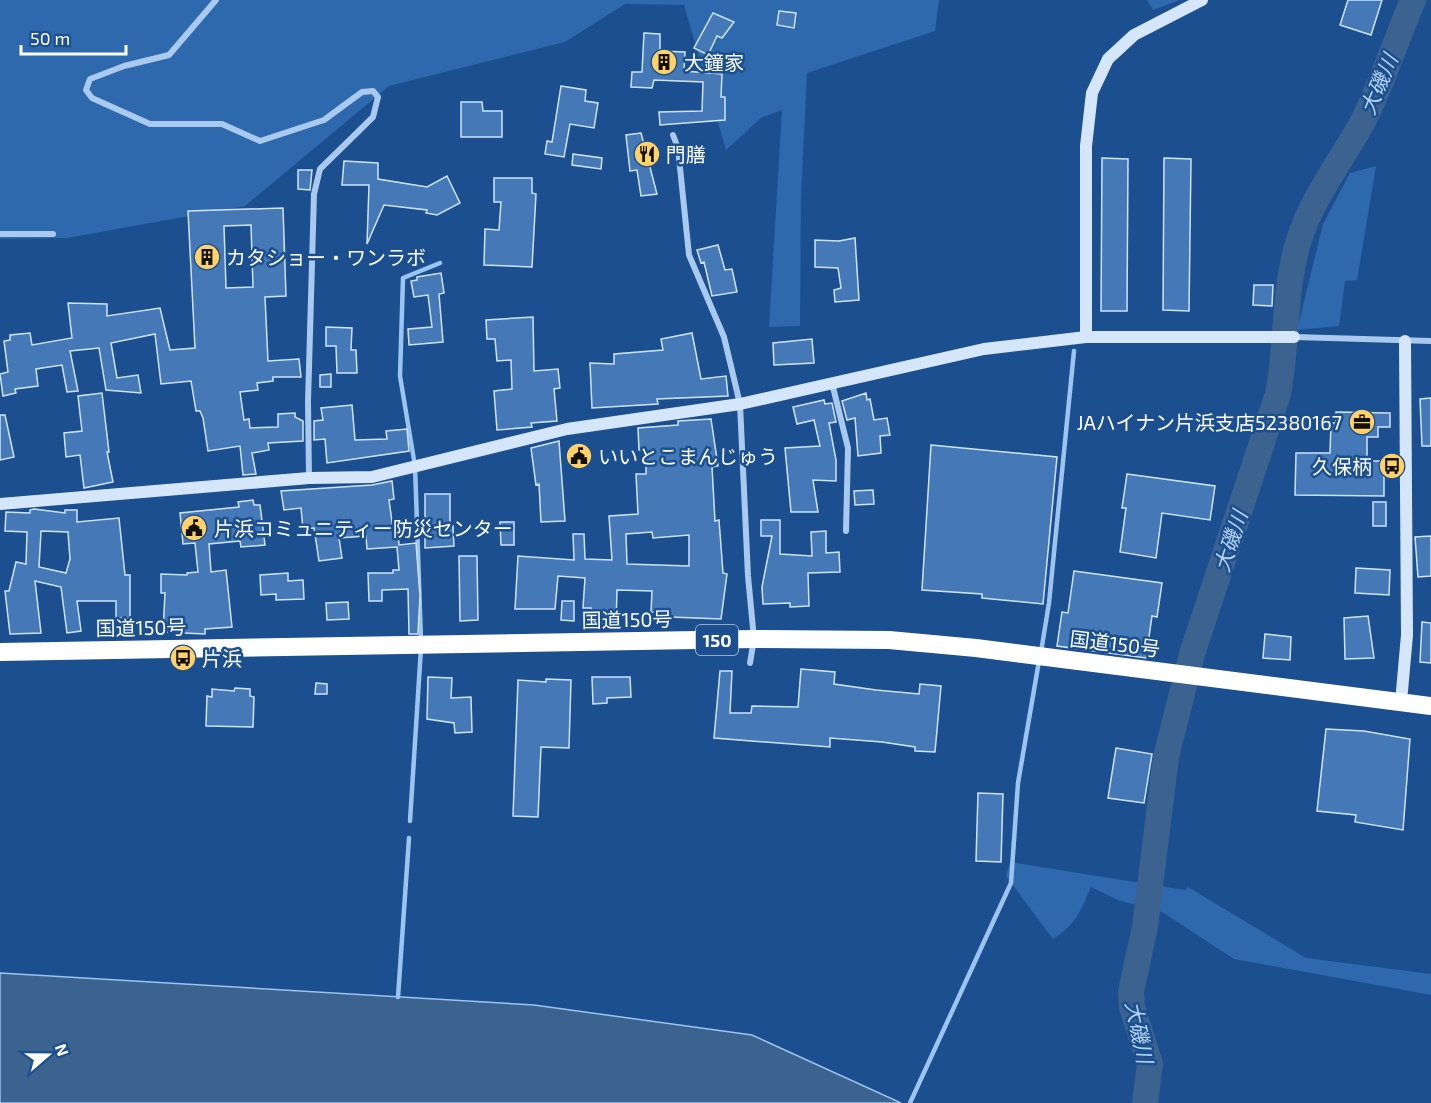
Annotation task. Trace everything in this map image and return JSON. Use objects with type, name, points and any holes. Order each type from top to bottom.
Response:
[{"type":"highway","name":"国道150号","points":[[0,652],[754,639],[889,640],[976,648],[1431,706]]},
{"type":"street","points":[[216,0],[169,55],[124,66],[90,79],[86,90],[92,98],[150,124],[186,126],[222,124],[260,141],[324,120],[362,92],[373,91],[378,98],[374,117],[320,169],[314,194],[308,402],[309,478]]},
{"type":"street","points":[[1086,337],[1086,146],[1092,93],[1108,59],[1134,35],[1202,0]]},
{"type":"street","points":[[673,135],[678,148],[689,255],[724,337],[740,404],[748,576],[754,639],[750,663]]},
{"type":"street","points":[[0,234],[53,234]]},
{"type":"street","points":[[0,504],[309,478],[372,477],[567,429],[740,404],[984,349],[1086,337],[1294,337],[1431,341]]},
{"type":"street","points":[[1401,702],[1407,635],[1405,341]]},
{"type":"street","points":[[832,382],[848,448],[846,531]]},
{"type":"shaded area","points":[[0,0],[939,0],[935,31],[807,73],[801,197],[800,326],[769,327],[782,110],[761,118],[726,150],[684,5],[625,4],[565,42],[389,86],[245,206],[67,238],[0,239]]},
{"type":"shaded area","points":[[1147,0],[1180,0],[1153,10]]},
{"type":"shaded area","points":[[1376,166],[1357,280],[1345,281],[1339,326],[1297,330],[1323,224],[1350,173]]},
{"type":"shaded area","points":[[1010,862],[1185,890],[1188,887],[1306,958],[1431,974],[1431,995],[1234,959],[1162,912],[1118,900],[1091,887],[1077,916],[1068,928],[1053,939],[1006,876]]},
{"type":"shaded area","points":[[0,973],[534,1005],[752,1035],[901,1103],[0,1103]]},
{"type":"building","points":[[1348,0],[1382,0],[1371,35],[1340,25]]},
{"type":"building","points":[[779,11],[796,13],[794,28],[777,25]]},
{"type":"building","points":[[713,13],[734,22],[722,38],[717,36],[708,55],[694,48]]},
{"type":"building","points":[[644,33],[660,34],[660,51],[685,52],[684,71],[722,74],[721,97],[725,97],[725,120],[660,125],[659,112],[702,111],[703,82],[654,80],[652,88],[631,87],[632,72],[642,72]]},
{"type":"building","points":[[561,86],[586,90],[585,101],[598,103],[594,128],[570,124],[564,157],[545,154],[547,141],[552,142]]},
{"type":"building","points":[[461,102],[482,102],[483,111],[502,111],[502,137],[461,137]]},
{"type":"building","points":[[641,133],[657,194],[641,196],[637,170],[630,171],[626,135]]},
{"type":"building","points":[[573,154],[602,158],[601,169],[572,165]]},
{"type":"building","points":[[1102,158],[1128,159],[1127,311],[1101,311]]},
{"type":"building","points":[[1164,158],[1191,159],[1189,311],[1163,310]]},
{"type":"building","points":[[344,161],[378,163],[378,179],[427,187],[447,176],[460,203],[437,215],[426,213],[427,210],[384,205],[367,244],[369,185],[342,185]]},
{"type":"building","points":[[298,170],[312,170],[310,190],[298,189]]},
{"type":"building","points":[[494,178],[532,178],[532,193],[536,194],[532,267],[484,265],[485,229],[499,230],[501,202],[494,202]]},
{"type":"building","points":[[283,208],[286,296],[265,297],[268,361],[299,359],[301,377],[273,377],[273,381],[257,383],[258,390],[240,392],[244,420],[249,419],[250,428],[278,427],[278,414],[295,413],[295,417],[303,421],[303,441],[268,443],[269,450],[252,453],[256,474],[243,475],[240,446],[208,451],[203,418],[200,411],[196,411],[191,381],[161,384],[155,334],[111,343],[117,378],[138,375],[141,393],[106,390],[99,348],[70,351],[78,391],[67,392],[62,365],[36,369],[38,386],[15,389],[16,393],[3,396],[0,374],[8,372],[4,341],[10,340],[10,335],[30,333],[32,345],[72,338],[68,303],[107,304],[107,316],[160,308],[170,350],[195,348],[188,211]],"holes":[[[251,225],[253,287],[226,288],[224,226]]]},
{"type":"building","points":[[855,238],[859,300],[835,302],[834,290],[841,288],[838,268],[815,267],[815,240],[839,241]]},
{"type":"building","points":[[718,245],[725,270],[732,269],[737,292],[712,296],[704,262],[701,263],[697,250]]},
{"type":"building","points":[[441,273],[444,293],[439,294],[443,342],[409,345],[408,329],[432,327],[428,295],[414,297],[411,281],[417,280],[417,277]]},
{"type":"building","points":[[1254,285],[1273,285],[1272,306],[1253,305]]},
{"type":"building","points":[[533,317],[534,371],[558,369],[560,388],[554,389],[557,421],[531,423],[532,427],[497,430],[494,391],[512,389],[511,360],[497,361],[495,339],[487,339],[486,320]]},
{"type":"building","points":[[326,327],[352,328],[351,350],[356,350],[357,373],[337,373],[336,346],[326,346]]},
{"type":"building","points":[[692,333],[701,379],[726,376],[728,396],[657,399],[658,404],[592,408],[590,363],[614,364],[614,354],[663,350],[661,339]]},
{"type":"building","points":[[812,339],[814,363],[774,365],[773,343]]},
{"type":"building","points":[[331,374],[331,387],[320,387],[320,375]]},
{"type":"building","points":[[102,393],[109,452],[107,452],[113,482],[84,488],[80,455],[66,457],[64,433],[82,431],[78,396]]},
{"type":"building","points":[[866,393],[867,400],[870,399],[874,420],[887,418],[890,435],[880,436],[881,453],[858,456],[855,418],[847,420],[842,401]]},
{"type":"building","points":[[1431,398],[1431,446],[1422,446],[1420,399]]},
{"type":"building","points":[[824,400],[825,404],[832,403],[836,422],[829,423],[836,460],[836,481],[813,480],[818,512],[791,512],[785,448],[820,446],[814,420],[797,424],[793,407]]},
{"type":"building","points":[[352,405],[355,440],[387,439],[386,431],[407,429],[409,451],[327,463],[325,439],[314,440],[314,421],[323,420],[321,408]]},
{"type":"building","points":[[1336,412],[1390,413],[1390,427],[1378,427],[1378,437],[1367,437],[1367,461],[1384,461],[1384,496],[1295,495],[1296,453],[1330,453],[1331,423],[1336,423]]},
{"type":"building","points":[[0,415],[5,415],[14,457],[0,460]]},
{"type":"building","points":[[711,419],[718,466],[712,467],[715,521],[719,520],[723,573],[727,574],[721,619],[670,617],[670,613],[651,612],[652,591],[617,590],[616,625],[591,624],[591,608],[583,608],[585,578],[558,576],[555,609],[515,609],[518,556],[574,560],[573,534],[584,534],[585,559],[612,560],[609,516],[638,514],[636,474],[646,474],[646,449],[639,450],[638,428],[678,425],[678,421]],"holes":[[[652,532],[653,538],[689,535],[689,566],[627,564],[626,534]]]},
{"type":"building","points":[[559,441],[565,521],[541,522],[539,484],[536,485],[531,448]]},
{"type":"building","points":[[931,445],[1057,457],[1043,604],[982,598],[982,594],[922,590]]},
{"type":"building","points":[[1127,474],[1215,486],[1210,520],[1162,513],[1156,558],[1120,552],[1126,508],[1122,508]]},
{"type":"building","points":[[392,481],[394,499],[389,500],[393,529],[398,528],[399,545],[416,543],[420,596],[418,634],[409,634],[408,589],[382,590],[382,601],[369,601],[368,573],[393,573],[393,570],[399,570],[397,547],[367,549],[366,536],[339,538],[342,558],[319,561],[314,528],[303,529],[301,508],[284,510],[281,491],[372,485]]},
{"type":"building","points":[[873,490],[874,504],[855,505],[854,491]]},
{"type":"building","points":[[425,494],[450,494],[450,527],[453,526],[454,546],[425,548]]},
{"type":"building","points":[[253,500],[254,505],[260,505],[265,545],[241,547],[240,541],[209,544],[211,572],[226,570],[232,627],[205,629],[205,634],[163,632],[165,593],[161,593],[161,574],[187,575],[187,573],[198,572],[195,543],[183,544],[180,513],[239,507],[238,502]]},
{"type":"building","points":[[1373,502],[1386,502],[1386,526],[1373,526]]},
{"type":"building","points":[[30,510],[65,513],[65,510],[77,510],[77,522],[119,518],[125,575],[130,575],[130,618],[116,618],[116,601],[77,601],[81,631],[67,633],[61,587],[35,581],[41,633],[10,634],[5,591],[9,591],[16,562],[26,564],[27,532],[5,531],[6,512],[30,513]],"holes":[[[41,531],[68,532],[70,559],[66,573],[39,567]]]},
{"type":"building","points":[[761,520],[780,520],[780,554],[812,556],[811,532],[826,531],[826,553],[839,552],[840,572],[808,573],[809,606],[790,607],[790,603],[763,604],[762,587],[772,536],[761,536]]},
{"type":"building","points":[[500,522],[514,522],[514,545],[501,545]]},
{"type":"building","points":[[1431,536],[1431,576],[1418,577],[1415,537]]},
{"type":"building","points":[[459,556],[477,556],[478,620],[460,621]]},
{"type":"building","points":[[1356,568],[1390,570],[1389,595],[1355,593]]},
{"type":"building","points":[[1074,571],[1162,583],[1157,617],[1152,616],[1146,658],[1057,646],[1062,612],[1068,613]]},
{"type":"building","points":[[288,573],[288,581],[303,580],[304,599],[276,600],[276,594],[261,595],[260,575]]},
{"type":"building","points":[[562,601],[574,601],[574,621],[561,620]]},
{"type":"building","points":[[348,602],[349,619],[327,620],[326,603]]},
{"type":"building","points":[[1368,616],[1374,658],[1345,659],[1344,618]]},
{"type":"building","points":[[1422,622],[1431,623],[1431,663],[1420,662]]},
{"type":"building","points":[[1265,634],[1291,637],[1290,660],[1263,658]]},
{"type":"building","points":[[801,669],[835,672],[834,684],[876,690],[919,694],[920,684],[941,686],[935,752],[915,751],[915,747],[882,742],[830,738],[830,747],[714,738],[720,671],[732,671],[730,713],[751,713],[752,706],[798,707]]},
{"type":"building","points":[[428,677],[452,678],[451,698],[471,697],[472,732],[455,733],[454,723],[427,719]]},
{"type":"building","points":[[592,677],[630,677],[631,697],[607,698],[607,703],[593,704]]},
{"type":"building","points":[[546,679],[571,680],[569,748],[541,747],[538,817],[513,816],[518,680],[546,682]]},
{"type":"building","points":[[316,683],[327,684],[327,694],[315,694]]},
{"type":"building","points":[[235,688],[250,689],[250,696],[254,697],[253,727],[206,726],[207,696],[212,697],[212,689],[234,691]]},
{"type":"building","points":[[1326,729],[1364,731],[1410,739],[1403,830],[1355,822],[1356,815],[1317,811]]},
{"type":"building","points":[[1116,748],[1152,754],[1144,803],[1108,798]]},
{"type":"building","points":[[978,793],[1003,794],[1001,862],[976,861]]},
{"type":"waterway","name":"大磯川","points":[[1145,1103],[1150,1064],[1132,1007],[1131,991],[1145,927],[1166,757],[1192,654],[1278,394],[1290,278],[1299,240],[1311,209],[1362,123],[1413,0]]},
{"type":"waterway","points":[[421,639],[415,466],[400,376],[403,278],[440,263]]},
{"type":"waterway","points":[[1041,652],[1049,603],[1074,351]]},
{"type":"waterway","points":[[410,821],[421,648]]},
{"type":"waterway","points":[[910,1103],[1011,883],[1018,783],[1039,661]]},
{"type":"waterway","points":[[398,997],[409,838]]},
{"type":"place","name":"大鐘家","points":[[664,62]]},
{"type":"place","name":"門膳","points":[[647,154]]},
{"type":"place","name":"カタショー・ワンラボ","points":[[207,257]]},
{"type":"place","name":"JAハイナン片浜支店52380167","points":[[1362,422]]},
{"type":"place","name":"いいとこまんじゅう","points":[[579,456]]},
{"type":"place","name":"久保柄","points":[[1392,466]]},
{"type":"place","name":"片浜コミュニティー防災センター","points":[[194,528]]},
{"type":"place","name":"片浜","points":[[183,658]]}]
